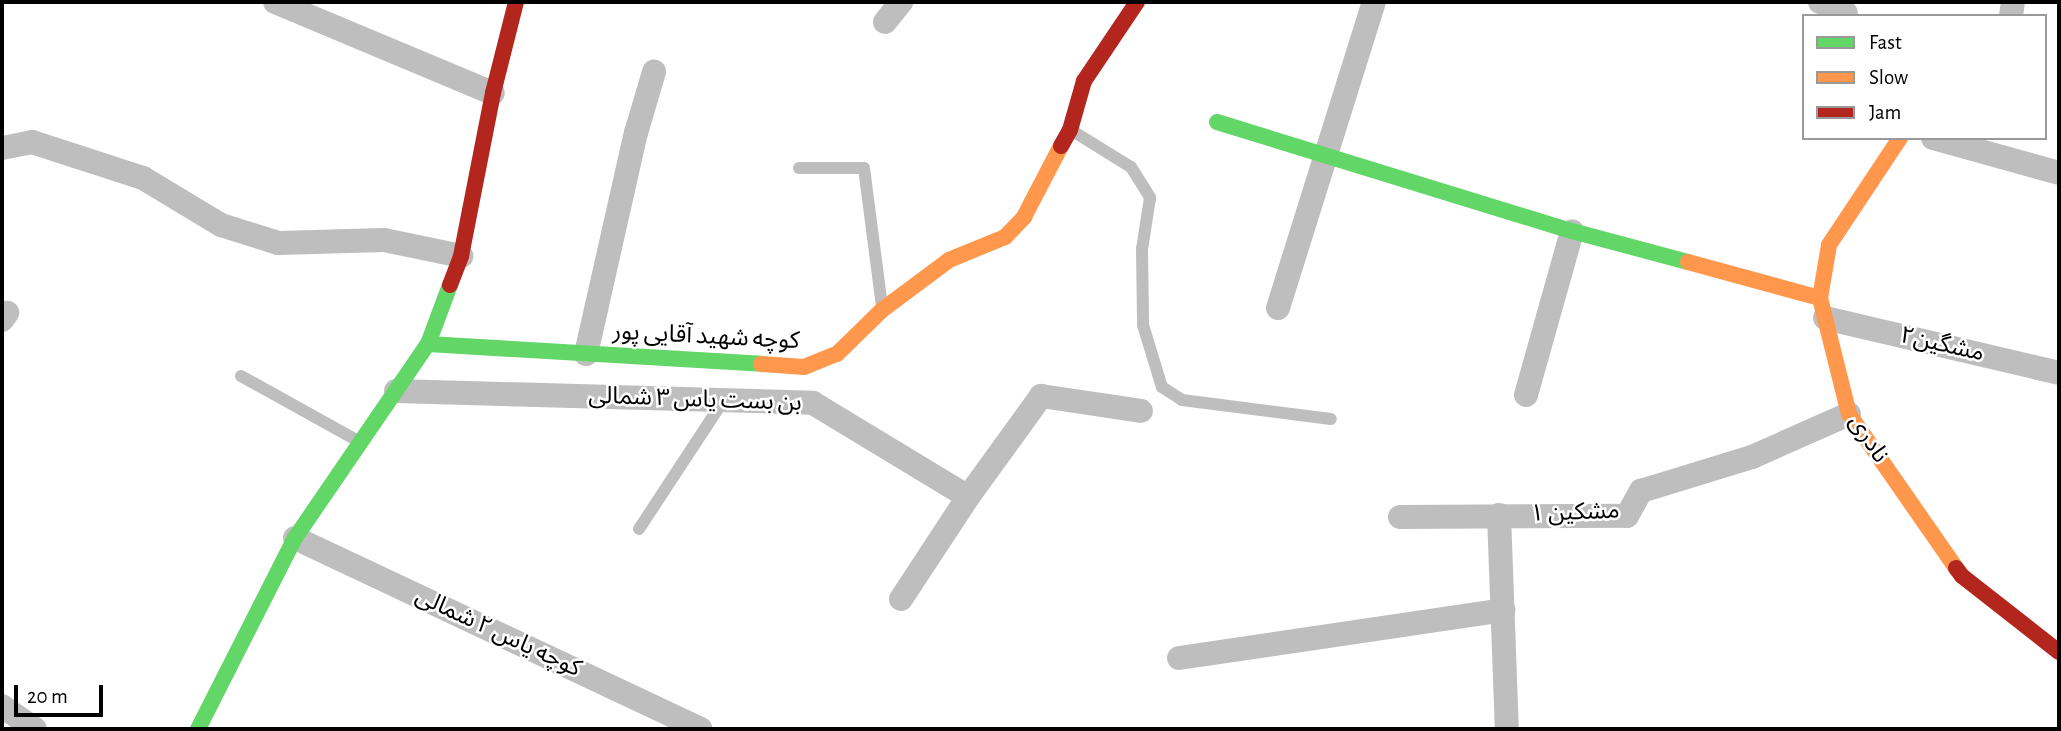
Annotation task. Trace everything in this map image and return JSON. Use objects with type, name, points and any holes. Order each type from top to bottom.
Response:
[{"type":"street","points":[[275,2],[493,93]]},
{"type":"street","points":[[198,729],[295,538],[428,344],[461,257],[493,93],[516,2]]},
{"type":"street","points":[[885,22],[901,2]]},
{"type":"street","name":"کوچه شهید آقایی پور","points":[[428,344],[804,367],[836,354],[882,310],[949,260],[1005,237],[1024,217],[1070,130],[1084,81],[1137,2]]},
{"type":"street","points":[[1278,308],[1374,2]]},
{"type":"street","points":[[1820,2],[1846,13]]},
{"type":"street","points":[[586,354],[636,133],[654,72]]},
{"type":"street","points":[[1217,122],[1823,308]]},
{"type":"street","name":"نادری","points":[[1899,140],[1829,245],[1823,308],[1849,414],[1962,576],[2059,652]]},
{"type":"street","points":[[1950,140],[1992,145],[2059,173]]},
{"type":"street","points":[[2,148],[33,142],[143,178],[221,225],[278,243],[384,240],[461,257]]},
{"type":"street","points":[[1527,395],[1572,231]]},
{"type":"street","name":"مشگین۲","points":[[1823,308],[2059,373]]},
{"type":"street","name":"بن بست یاس ۳ شمالی","points":[[396,391],[813,403],[968,497]]},
{"type":"street","points":[[901,599],[968,497],[1041,396],[1141,411]]},
{"type":"street","name":"مشکین ۱","points":[[1400,517],[1627,516],[1641,491],[1752,457],[1849,414]]},
{"type":"street","points":[[1499,515],[1507,729]]},
{"type":"street","name":"کوچه یاس ۲ شمالی","points":[[295,538],[700,729]]},
{"type":"street","points":[[1179,658],[1503,610]]},
{"type":"street","points":[[2,706],[35,729]]},
{"type":"lane","points":[[1070,130],[1130,167],[1150,198],[1142,249],[1143,325],[1162,387],[1182,400],[1331,419]]},
{"type":"lane","points":[[799,168],[864,168],[882,310]]},
{"type":"lane","points":[[241,376],[361,442]]},
{"type":"lane","points":[[639,529],[723,401]]},
{"type":"traffic: fast","points":[[1217,122],[1572,231],[1688,262]]},
{"type":"traffic: fast","points":[[198,729],[295,538],[428,344],[450,285]]},
{"type":"traffic: fast","points":[[428,344],[761,364]]},
{"type":"traffic: slow","points":[[1899,140],[1829,245],[1820,298],[1849,414],[1956,568]]},
{"type":"traffic: slow","points":[[761,364],[804,367],[837,354],[882,310],[949,260],[1005,237],[1024,217],[1061,146]]},
{"type":"traffic: slow","points":[[1688,262],[1820,298]]},
{"type":"traffic: jam","points":[[450,285],[461,256],[493,93],[516,2]]},
{"type":"traffic: jam","points":[[1061,146],[1070,130],[1084,81],[1137,2]]},
{"type":"traffic: jam","points":[[1956,568],[1962,576],[2059,652]]}]
